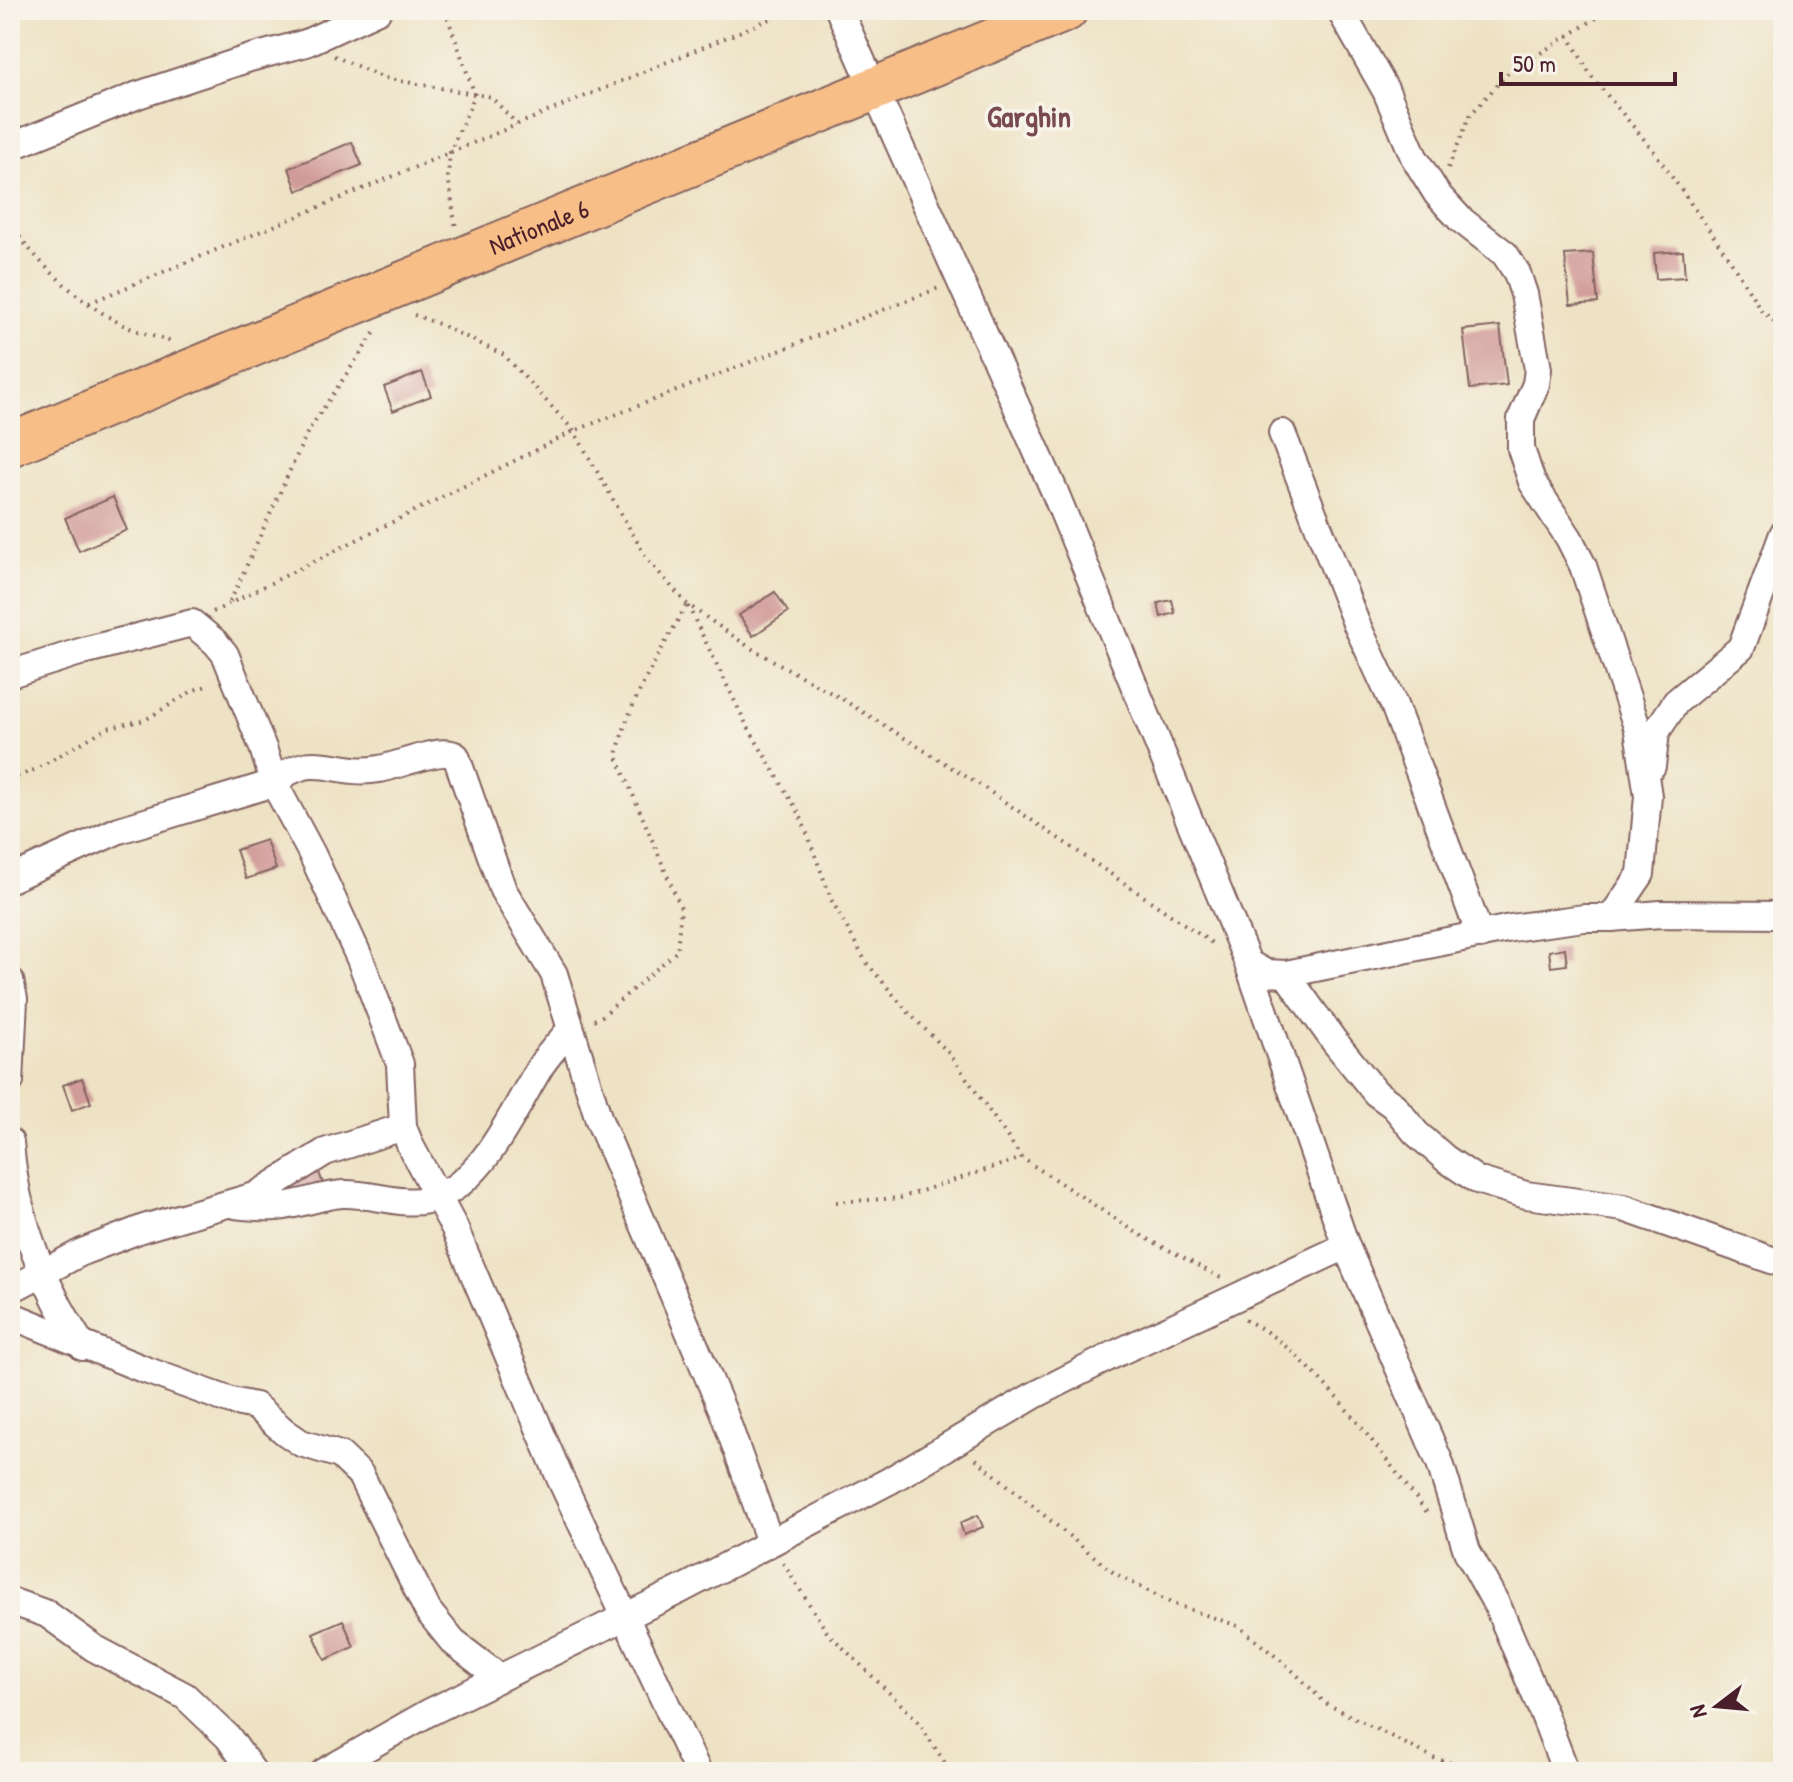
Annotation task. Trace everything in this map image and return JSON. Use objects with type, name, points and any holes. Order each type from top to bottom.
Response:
[{"type":"main road","name":"Nationale 6","points":[[10,445],[1066,10]]},
{"type":"street","points":[[10,147],[138,95],[306,43],[378,10]]},
{"type":"street","points":[[839,10],[1054,490],[1248,963],[1346,1246],[1440,1463],[1467,1551],[1498,1607],[1566,1772]]},
{"type":"street","points":[[1340,10],[1386,91],[1414,157],[1437,194],[1460,219],[1505,254],[1517,273],[1538,369],[1536,384],[1521,419],[1521,449],[1532,482],[1569,538],[1583,566],[1638,730],[1648,796]]},
{"type":"street","points":[[1282,433],[1356,623],[1398,716],[1480,935]]},
{"type":"street","points":[[1611,918],[1641,874],[1656,732],[1676,702],[1741,648],[1783,534]]},
{"type":"street","points":[[10,674],[71,654],[192,623],[215,642],[231,666],[274,783],[312,854],[360,959],[400,1064],[403,1127],[492,1314],[560,1478],[698,1772]]},
{"type":"street","points":[[10,879],[119,830],[274,783],[287,771],[309,764],[371,771],[399,766],[441,752],[456,756],[503,890],[554,974],[569,1031],[599,1120],[724,1414],[770,1542]]},
{"type":"street","points":[[1248,963],[1266,973],[1286,974],[1511,928],[1584,918],[1661,914],[1783,915]]},
{"type":"street","points":[[1286,974],[1376,1093],[1394,1106],[1436,1151],[1477,1180],[1526,1195],[1624,1208],[1783,1264]]},
{"type":"street","points":[[10,980],[14,999],[10,1081]]},
{"type":"street","points":[[230,1204],[271,1208],[340,1194],[363,1194],[404,1201],[438,1197],[464,1180],[490,1150],[514,1116],[543,1063],[569,1031]]},
{"type":"street","points":[[10,1290],[82,1252],[144,1228],[265,1191],[325,1152],[403,1127]]},
{"type":"street","points":[[10,1142],[16,1191],[42,1272],[64,1318],[83,1347]]},
{"type":"street","points":[[324,1772],[428,1713],[889,1481],[1033,1396],[1213,1306],[1346,1246]]},
{"type":"street","points":[[10,1315],[83,1347],[231,1401],[255,1406],[301,1443],[340,1455],[360,1474],[428,1611],[453,1642],[499,1677]]},
{"type":"street","points":[[10,1601],[47,1614],[94,1648],[185,1696],[228,1737],[253,1772]]},
{"type":"path","points":[[445,10],[475,95],[450,152],[448,176],[460,260]]},
{"type":"path","points":[[89,303],[792,10]]},
{"type":"path","points":[[1437,194],[1471,114],[1507,74],[1609,10]]},
{"type":"path","points":[[1568,35],[1591,76],[1653,150],[1729,258],[1761,310],[1783,329]]},
{"type":"path","points":[[306,43],[384,78],[491,97],[517,124]]},
{"type":"path","points":[[10,224],[32,253],[89,303],[126,326],[220,359]]},
{"type":"path","points":[[192,623],[574,431],[959,280]]},
{"type":"path","points":[[229,604],[308,431],[360,357],[387,306],[366,299]]},
{"type":"path","points":[[413,315],[504,355],[574,431],[647,559],[687,604],[749,647],[842,699],[986,789],[1209,942],[1248,963]]},
{"type":"path","points":[[569,1031],[602,1016],[677,951],[681,908],[617,757],[619,743],[651,668],[687,604]]},
{"type":"path","points":[[687,604],[746,724],[800,815],[832,901],[866,962],[907,1011],[949,1053],[1022,1158],[1137,1233],[1247,1291]]},
{"type":"path","points":[[10,780],[36,769],[107,728],[145,720],[194,690],[236,680]]},
{"type":"path","points":[[836,1202],[900,1198],[1022,1158]]},
{"type":"path","points":[[1213,1306],[1253,1323],[1297,1356],[1343,1407],[1432,1518]]},
{"type":"path","points":[[956,1442],[1114,1573],[1171,1603],[1238,1626],[1290,1668],[1325,1703],[1434,1758],[1482,1772]]},
{"type":"path","points":[[770,1542],[827,1632],[916,1719],[951,1772]]},
{"type":"building","points":[[352,142],[362,165],[297,191],[289,168]]},
{"type":"building","points":[[1683,251],[1685,277],[1656,279],[1654,253]]},
{"type":"building","points":[[1593,253],[1598,303],[1570,305],[1565,255]]},
{"type":"building","points":[[1500,326],[1507,385],[1470,389],[1463,330]]},
{"type":"building","points":[[422,372],[431,396],[393,411],[384,387]]},
{"type":"building","points":[[113,497],[127,530],[79,551],[65,518]]},
{"type":"building","points":[[775,592],[788,612],[753,636],[739,615]]},
{"type":"building","points":[[1172,600],[1175,613],[1161,617],[1158,603]]},
{"type":"building","points":[[266,840],[276,869],[246,879],[236,850]]},
{"type":"building","points":[[1565,948],[1567,965],[1551,967],[1549,951]]},
{"type":"building","points":[[82,1078],[91,1103],[72,1110],[63,1085]]},
{"type":"building","points":[[318,1170],[324,1186],[292,1197],[287,1181]]},
{"type":"building","points":[[978,1515],[983,1527],[964,1535],[960,1523]]},
{"type":"building","points":[[343,1620],[354,1647],[325,1660],[313,1633]]},
{"type":"district","name":"Garghin","points":[[1029,117]]}]
